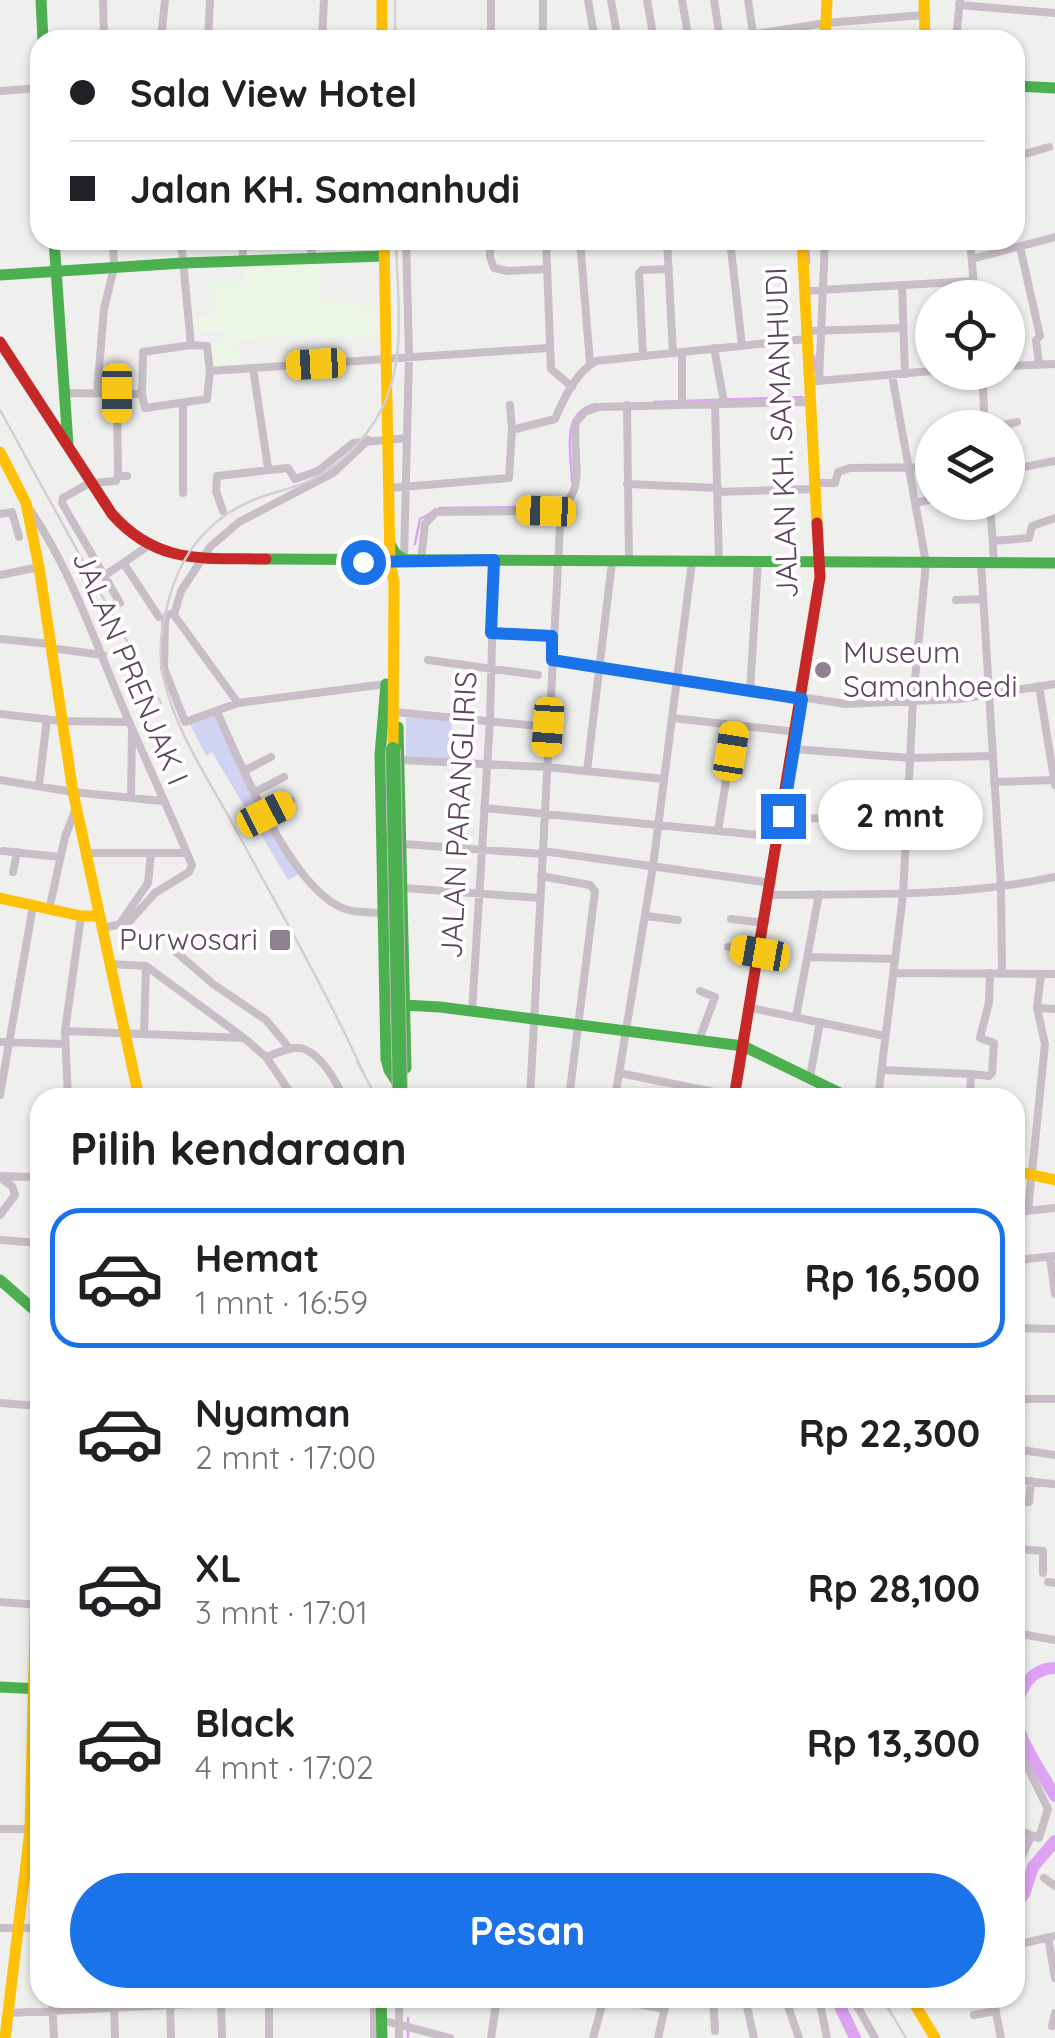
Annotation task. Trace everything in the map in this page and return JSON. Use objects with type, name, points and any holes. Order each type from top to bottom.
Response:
[{"type":"main road","points":[[42,0],[44,30]]},
{"type":"main road","points":[[382,0],[382,30]]},
{"type":"main road","points":[[827,0],[828,30]]},
{"type":"main road","points":[[1025,86],[1055,88]]},
{"type":"main road","points":[[55,250],[68,447]]},
{"type":"main road","points":[[368,562],[384,554],[390,544],[398,488],[389,439],[384,250]]},
{"type":"main road","name":"JALAN KH. SAMANHUDI","points":[[736,1088],[819,587],[809,402],[815,381],[812,290],[804,250]]},
{"type":"main road","points":[[0,275],[242,260],[384,256]]},
{"type":"main road","points":[[0,342],[128,533],[148,546],[181,557],[400,566],[494,560],[1055,563]]},
{"type":"main road","points":[[0,452],[6,478],[26,503],[50,646],[54,720],[75,799],[137,1088]]},
{"type":"main road","points":[[390,544],[400,566],[400,712],[394,753],[404,1088]]},
{"type":"main road","points":[[399,1075],[386,1059],[380,754],[400,566]]},
{"type":"main road","points":[[386,684],[403,844],[406,1029],[399,1075],[402,1088]]},
{"type":"main road","points":[[0,898],[100,922]]},
{"type":"main road","points":[[385,1004],[437,1007],[744,1046],[831,1088]]},
{"type":"main road","points":[[406,1029],[418,1014],[437,1007]]},
{"type":"main road","points":[[1025,1173],[1055,1180]]},
{"type":"main road","points":[[0,1280],[30,1313]]},
{"type":"main road","points":[[0,1290],[30,1309]]},
{"type":"main road","points":[[0,1687],[30,1689]]},
{"type":"main road","points":[[5,2038],[30,1858]]},
{"type":"main road","points":[[917,2008],[935,2038]]},
{"type":"main road","points":[[382,2038],[388,2015]]},
{"type":"street","points":[[104,0],[104,30]]},
{"type":"street","points":[[162,30],[165,0]]},
{"type":"street","points":[[208,30],[210,0]]},
{"type":"street","points":[[322,30],[324,0]]},
{"type":"street","points":[[491,0],[491,30]]},
{"type":"street","points":[[543,0],[543,30]]},
{"type":"street","points":[[588,0],[592,30]]},
{"type":"street","points":[[611,0],[616,30]]},
{"type":"street","points":[[647,0],[652,30]]},
{"type":"street","points":[[682,0],[687,30]]},
{"type":"street","points":[[714,0],[717,30]]},
{"type":"street","points":[[748,0],[752,30]]},
{"type":"street","points":[[957,30],[960,3],[1019,5],[1055,13]]},
{"type":"street","points":[[781,30],[924,8]]},
{"type":"street","points":[[0,90],[30,88]]},
{"type":"street","points":[[1025,154],[1049,147]]},
{"type":"street","points":[[1025,247],[1055,238]]},
{"type":"street","points":[[96,393],[104,308],[114,268],[113,250]]},
{"type":"street","points":[[182,250],[190,345]]},
{"type":"street","points":[[242,260],[243,250]]},
{"type":"street","points":[[312,250],[313,258]]},
{"type":"street","points":[[400,566],[398,488],[407,438],[409,355],[406,250]]},
{"type":"street","points":[[490,250],[494,268],[547,269]]},
{"type":"street","points":[[548,250],[548,348],[552,371],[572,388]]},
{"type":"street","points":[[512,430],[550,422],[556,417],[590,363],[581,250]]},
{"type":"street","points":[[667,250],[682,401]]},
{"type":"street","points":[[731,250],[742,346]]},
{"type":"street","points":[[822,250],[812,290],[915,283]]},
{"type":"street","points":[[971,250],[973,280]]},
{"type":"street","points":[[972,260],[1012,250]]},
{"type":"street","points":[[1020,250],[1040,337],[1036,340],[1039,364]]},
{"type":"street","points":[[643,355],[639,273],[669,269]]},
{"type":"street","points":[[902,284],[905,374]]},
{"type":"street","points":[[590,363],[811,334],[904,328]]},
{"type":"street","points":[[207,346],[210,371],[208,399],[146,408],[142,394],[144,351],[207,346]]},
{"type":"street","points":[[210,371],[548,348]]},
{"type":"street","points":[[714,348],[722,401],[719,562]]},
{"type":"street","points":[[1025,365],[1055,364]]},
{"type":"street","points":[[253,368],[268,468]]},
{"type":"street","points":[[815,381],[915,373]]},
{"type":"street","points":[[892,376],[915,498]]},
{"type":"street","points":[[64,393],[142,394]]},
{"type":"street","points":[[117,393],[122,476],[116,481],[91,482],[61,501],[120,603]]},
{"type":"street","points":[[556,417],[574,418],[594,408],[682,401],[809,402]]},
{"type":"street","points":[[182,404],[183,493]]},
{"type":"street","points":[[398,488],[509,478],[510,405]]},
{"type":"street","points":[[627,406],[629,562]]},
{"type":"street","points":[[400,566],[436,512],[546,511],[571,500],[577,482],[574,418]]},
{"type":"street","points":[[224,510],[216,491],[217,476],[289,468],[295,479],[318,471],[351,444],[407,438]]},
{"type":"street","points":[[368,440],[333,472],[238,522],[200,558],[181,591],[174,613],[164,622],[163,658],[166,677],[186,722],[238,703],[386,684]]},
{"type":"street","points":[[1025,466],[1055,460]]},
{"type":"street","points":[[627,484],[718,490],[814,486],[835,483],[838,472],[850,468],[915,469]]},
{"type":"street","name":"JALAN PRENJAK I","points":[[26,503],[52,545],[103,656],[186,854]]},
{"type":"street","points":[[530,1088],[561,507]]},
{"type":"street","points":[[0,514],[15,515],[19,537]]},
{"type":"street","points":[[992,541],[1028,538],[1032,526],[1055,518]]},
{"type":"street","points":[[879,1088],[908,825],[913,700],[926,563],[919,520]]},
{"type":"street","points":[[991,520],[992,541],[983,599],[1001,887],[1002,973]]},
{"type":"street","points":[[104,576],[148,546]]},
{"type":"street","name":"JALAN PARANGLIRIS","points":[[472,1012],[490,720],[494,560]]},
{"type":"street","points":[[587,771],[612,562]]},
{"type":"street","points":[[617,1088],[646,916],[692,562]]},
{"type":"street","points":[[750,690],[758,562]]},
{"type":"street","points":[[124,564],[159,617]]},
{"type":"street","points":[[0,575],[39,567]]},
{"type":"street","points":[[956,600],[983,599]]},
{"type":"street","points":[[174,613],[238,703]]},
{"type":"street","points":[[491,633],[552,636]]},
{"type":"street","points":[[2,638],[103,656]]},
{"type":"street","points":[[428,660],[538,676]]},
{"type":"street","points":[[552,660],[846,704],[989,696],[1055,684]]},
{"type":"street","points":[[994,782],[1055,781],[1040,686]]},
{"type":"street","points":[[217,712],[290,858],[332,901],[348,910],[383,912]]},
{"type":"street","points":[[400,712],[548,727]]},
{"type":"street","points":[[0,714],[131,726],[130,798]]},
{"type":"street","points":[[672,718],[797,732]]},
{"type":"street","points":[[38,786],[54,720]]},
{"type":"street","points":[[718,831],[735,725]]},
{"type":"street","points":[[794,749],[910,758],[992,756]]},
{"type":"street","points":[[394,753],[664,779]]},
{"type":"street","points":[[244,772],[270,757]]},
{"type":"street","points":[[255,792],[284,777]]},
{"type":"street","points":[[0,780],[38,786],[75,799],[162,801]]},
{"type":"street","points":[[49,910],[75,799]]},
{"type":"street","points":[[266,814],[291,801]]},
{"type":"street","points":[[484,808],[780,837]]},
{"type":"street","points":[[783,816],[908,825]]},
{"type":"street","points":[[403,844],[542,853],[653,866],[819,894],[903,895],[1055,878]]},
{"type":"street","points":[[3,850],[60,858]]},
{"type":"street","points":[[13,872],[17,852]]},
{"type":"street","points":[[86,852],[186,854],[192,865],[189,872],[155,893],[128,922],[100,922]]},
{"type":"street","points":[[121,922],[148,883],[152,854]]},
{"type":"street","points":[[541,876],[590,885],[594,891],[570,1088]]},
{"type":"street","points":[[404,888],[540,898]]},
{"type":"street","points":[[796,1017],[819,894]]},
{"type":"street","points":[[0,1094],[4,1042],[33,906]]},
{"type":"street","points":[[67,1088],[65,1032],[81,916]]},
{"type":"street","points":[[646,916],[678,920]]},
{"type":"street","points":[[731,918],[765,923]]},
{"type":"street","points":[[728,948],[760,953]]},
{"type":"street","points":[[176,952],[213,984],[266,1020],[290,1049]]},
{"type":"street","points":[[808,957],[895,959]]},
{"type":"street","points":[[110,964],[146,966],[266,1057],[287,1088]]},
{"type":"street","points":[[144,1032],[146,966]]},
{"type":"street","points":[[894,973],[1055,974]]},
{"type":"street","points":[[882,1070],[992,1073],[994,1043],[980,1038],[990,973]]},
{"type":"street","points":[[1025,1157],[1045,1044],[1037,1008],[1041,974]]},
{"type":"street","points":[[698,1040],[716,997],[700,991]]},
{"type":"street","points":[[751,1008],[885,1036]]},
{"type":"street","points":[[1037,1008],[1055,1009]]},
{"type":"street","points":[[810,1077],[820,1022]]},
{"type":"street","points":[[65,1032],[244,1038]]},
{"type":"street","points":[[4,1042],[65,1044]]},
{"type":"street","points":[[266,1057],[290,1049],[305,1049],[331,1074],[338,1088]]},
{"type":"street","points":[[619,1073],[691,1088]]},
{"type":"street","points":[[970,1088],[971,1074]]},
{"type":"street","points":[[1040,1084],[1055,1085]]},
{"type":"street","points":[[0,1177],[30,1177]]},
{"type":"street","points":[[0,1177],[14,1188],[15,1195],[0,1215]]},
{"type":"street","points":[[1025,1212],[1055,1208]]},
{"type":"street","points":[[0,1240],[30,1242]]},
{"type":"street","points":[[1025,1259],[1052,1256],[1055,1294]]},
{"type":"street","points":[[1025,1328],[1055,1329]]},
{"type":"street","points":[[1025,1399],[1055,1399]]},
{"type":"street","points":[[0,1403],[30,1405]]},
{"type":"street","points":[[1025,1450],[1055,1455]]},
{"type":"street","points":[[1025,1481],[1054,1481]]},
{"type":"street","points":[[1025,1502],[1030,1502],[1031,1481]]},
{"type":"street","points":[[1025,1550],[1043,1551],[1043,1573]]},
{"type":"street","points":[[0,1602],[30,1604]]},
{"type":"street","points":[[1025,1635],[1055,1640]]},
{"type":"street","points":[[1025,1761],[1048,1805],[1042,1834],[1038,1838],[1025,1834]]},
{"type":"street","points":[[0,1828],[30,1829]]},
{"type":"street","points":[[1025,1849],[1031,1837]]},
{"type":"street","points":[[1044,1878],[1055,1886]]},
{"type":"street","points":[[0,1928],[30,1928]]},
{"type":"street","points":[[1025,1943],[1052,1937],[1055,1978]]},
{"type":"street","points":[[53,2008],[54,2038]]},
{"type":"street","points":[[9,2013],[122,2008]]},
{"type":"street","points":[[170,2008],[171,2038]]},
{"type":"street","points":[[221,2008],[222,2038]]},
{"type":"street","points":[[269,2008],[269,2038]]},
{"type":"street","points":[[491,2038],[496,2008]]},
{"type":"street","points":[[593,2038],[603,2008]]},
{"type":"street","points":[[658,2038],[664,2009],[659,2008]]},
{"type":"street","points":[[714,2008],[715,2031]]},
{"type":"street","points":[[747,2008],[754,2038]]},
{"type":"street","points":[[789,2008],[799,2038]]},
{"type":"street","points":[[822,2008],[827,2038]]},
{"type":"street","points":[[858,2008],[874,2038]]},
{"type":"street","points":[[995,2008],[1001,2038]]},
{"type":"street","points":[[114,2009],[115,2038]]},
{"type":"street","points":[[974,2015],[996,2011]]},
{"type":"street","points":[[1052,2026],[1055,2013]]},
{"type":"street","points":[[374,2038],[388,2015]]},
{"type":"street","points":[[388,2015],[399,2038]]},
{"type":"street","points":[[388,2015],[450,2038]]},
{"type":"shaded area","points":[[319,264],[321,299],[375,308],[376,337],[285,336],[237,341],[235,347],[242,367],[213,369],[211,343],[226,341],[226,332],[193,331],[191,318],[211,315],[210,282],[244,282],[245,267]]},
{"type":"shaded area","points":[[216,715],[241,773],[299,874],[288,880],[212,752],[206,756],[190,724]]},
{"type":"shaded area","points":[[406,718],[452,719],[450,760],[406,757]]},
{"type":"waterway","points":[[808,250],[809,263]]},
{"type":"waterway","points":[[814,356],[816,373]]},
{"type":"waterway","points":[[654,402],[803,397]]},
{"type":"waterway","points":[[572,481],[572,424],[585,408],[596,404]]},
{"type":"waterway","points":[[415,544],[420,519],[440,508],[544,507]]},
{"type":"waterway","points":[[1025,1685],[1035,1674],[1055,1668]]},
{"type":"waterway","points":[[1025,1743],[1055,1796]]},
{"type":"waterway","points":[[1025,1891],[1033,1867],[1055,1841]]},
{"type":"waterway","points":[[841,2008],[855,2038]]},
{"type":"waterway","points":[[408,2018],[408,2038]]},
{"type":"railway","points":[[395,0],[395,30]]},
{"type":"railway","points":[[364,1074],[316,977],[182,731],[163,675],[161,644],[177,575],[204,533],[245,504],[322,474],[359,442],[380,412],[389,392],[398,350],[396,250]]},
{"type":"railway","points":[[0,410],[161,703]]},
{"type":"railway","points":[[357,1062],[371,1088]]},
{"type":"railway","points":[[888,2008],[906,2038]]},
{"type":"traffic: fast","points":[[41,0],[42,30]]},
{"type":"traffic: fast","points":[[1025,86],[1055,88]]},
{"type":"traffic: fast","points":[[55,250],[68,445]]},
{"type":"traffic: fast","points":[[0,275],[384,256]]},
{"type":"traffic: fast","points":[[368,562],[384,554],[390,544],[407,561]]},
{"type":"traffic: fast","points":[[266,559],[1055,563]]},
{"type":"traffic: fast","points":[[386,684],[380,755],[386,1059],[401,1088]]},
{"type":"traffic: fast","points":[[398,727],[406,1068]]},
{"type":"traffic: fast","points":[[393,749],[400,1088]]},
{"type":"traffic: fast","points":[[385,1004],[440,1007],[743,1046],[829,1088]]},
{"type":"traffic: fast","points":[[0,1280],[30,1306]]},
{"type":"traffic: fast","points":[[0,1687],[30,1688]]},
{"type":"traffic: fast","points":[[381,2008],[382,2038]]},
{"type":"traffic: slow","points":[[382,0],[382,30]]},
{"type":"traffic: slow","points":[[826,30],[827,0]]},
{"type":"traffic: slow","points":[[924,0],[925,30]]},
{"type":"traffic: slow","points":[[384,250],[390,562],[394,582],[393,749]]},
{"type":"traffic: slow","points":[[803,250],[817,523]]},
{"type":"traffic: slow","points":[[0,452],[26,503],[73,792],[137,1088]]},
{"type":"traffic: slow","points":[[0,898],[81,916],[98,916]]},
{"type":"traffic: slow","points":[[1025,1173],[1055,1180]]},
{"type":"traffic: slow","points":[[5,2038],[30,1830]]},
{"type":"traffic: slow","points":[[917,2008],[935,2038]]},
{"type":"traffic: jam","points":[[0,342],[112,514],[129,531],[146,542],[183,555],[266,559]]},
{"type":"traffic: jam","points":[[736,1088],[820,577],[817,523]]},
{"type":"place","name":"Museum Samanhoedi","points":[[823,670]]},
{"type":"place","name":"Purwosari","points":[[280,940]]},
{"type":"route","points":[[363,562],[494,560],[491,633],[552,636],[552,660],[802,699],[783,816]]}]
